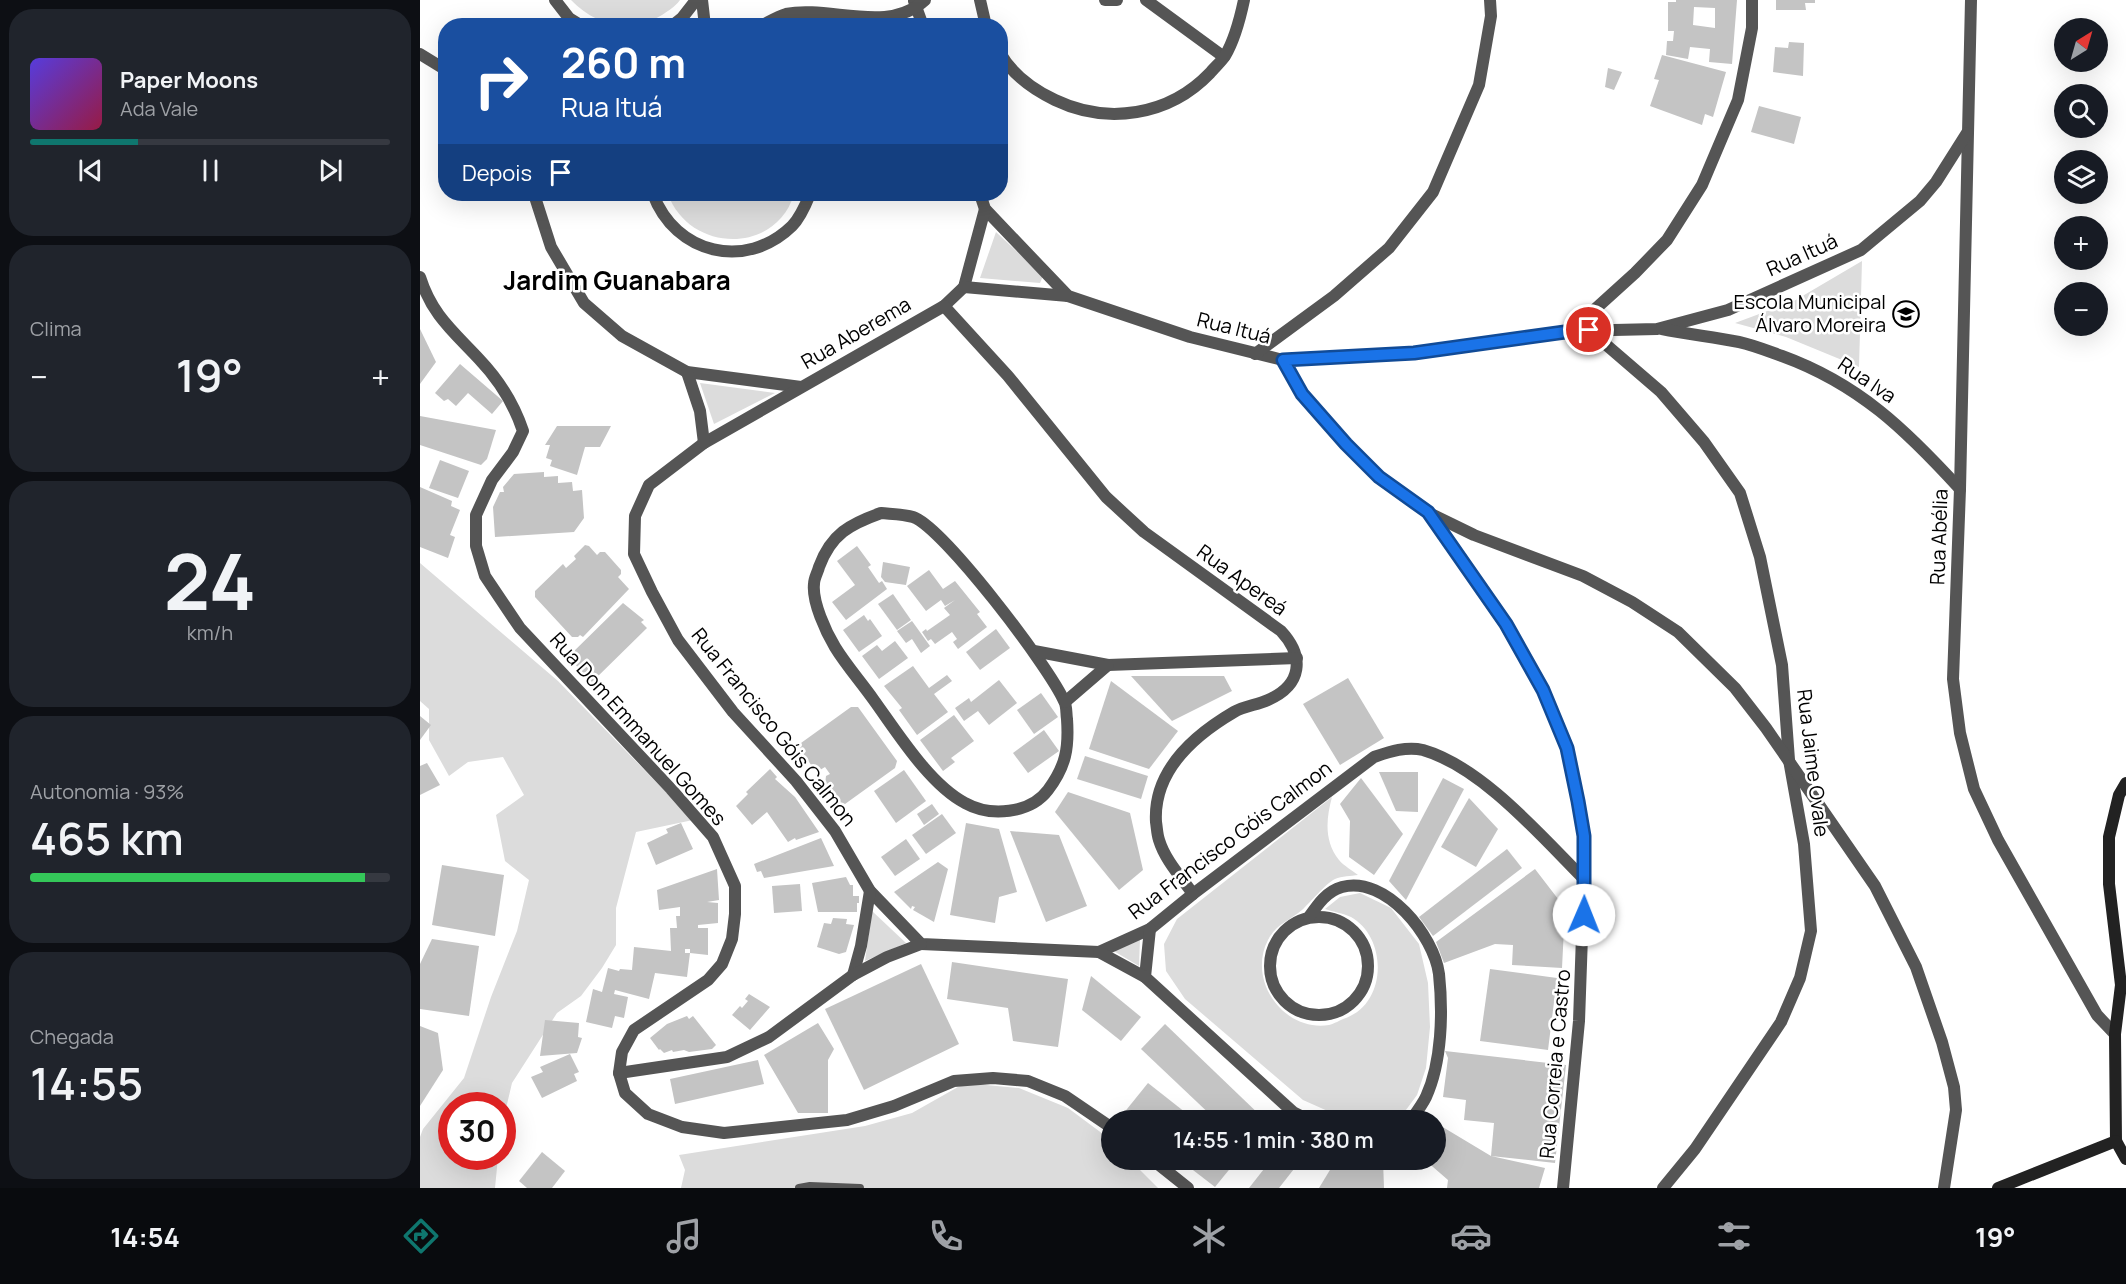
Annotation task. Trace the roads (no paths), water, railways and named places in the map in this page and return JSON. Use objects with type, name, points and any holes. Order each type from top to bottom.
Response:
[{"type":"street","points":[[555,0],[569,18]]},
{"type":"street","points":[[682,18],[696,0]]},
{"type":"street","points":[[702,0],[704,18]]},
{"type":"street","points":[[980,0],[984,18]]},
{"type":"street","points":[[1105,0],[1117,0]]},
{"type":"street","points":[[1146,0],[1224,57]]},
{"type":"street","points":[[1008,64],[1036,91],[1074,109],[1117,115],[1159,107],[1196,87],[1224,57],[1240,21],[1244,0]]},
{"type":"street","points":[[1255,354],[1334,296],[1389,248],[1433,192],[1479,85],[1491,16],[1490,0]]},
{"type":"street","points":[[1572,331],[1667,240],[1702,185],[1738,100],[1752,28],[1752,0]]},
{"type":"street","name":"Rua Abélia","points":[[1971,0],[1960,489],[1953,679],[1960,733],[1974,789],[1998,840],[2097,1015],[2115,1034]]},
{"type":"street","points":[[778,18],[786,14],[885,17],[919,2],[922,18]]},
{"type":"street","points":[[420,54],[438,65]]},
{"type":"street","name":"Rua Ituá","points":[[982,201],[985,209],[1068,296],[1190,337],[1283,360],[1414,353],[1572,331],[1657,329],[1728,310],[1861,249],[1920,201],[1936,182],[1967,133]]},
{"type":"street","name":"Rua Aberema","points":[[536,201],[551,247],[584,303],[622,336],[687,372],[801,387],[944,306],[964,287]]},
{"type":"street","points":[[657,201],[667,221],[678,233],[716,252],[747,252],[773,242],[795,224],[806,201]]},
{"type":"street","points":[[985,209],[964,287],[1068,296]]},
{"type":"street","name":"Rua Dom Emmanuel Gomes","points":[[420,276],[424,291],[443,323],[481,361],[499,384],[516,410],[523,431],[513,452],[492,480],[476,515],[476,546],[485,576],[520,628],[713,837],[735,886],[732,939],[722,964],[708,980],[634,1030],[622,1052],[619,1073]]},
{"type":"street","name":"Rua Apereá","points":[[944,306],[1008,376],[1106,497],[1144,532],[1281,631],[1291,642],[1297,658]]},
{"type":"street","name":"Rua Iva","points":[[1657,329],[1740,342],[1808,366],[1846,386],[1881,411],[1920,446],[1960,489]]},
{"type":"street","name":"Rua Jaime Ovale","points":[[1589,330],[1661,392],[1704,442],[1740,493],[1760,557],[1782,665],[1788,760],[1804,844],[1811,931],[1800,978],[1781,1022],[1695,1149],[1663,1188]]},
{"type":"street","name":"Rua Correia e Castro","points":[[1283,360],[1302,394],[1346,444],[1379,477],[1428,512],[1506,624],[1543,690],[1567,748],[1584,836],[1584,879],[1580,1021],[1563,1188]]},
{"type":"street","points":[[687,372],[700,411],[704,444]]},
{"type":"street","name":"Rua Francisco Góis Calmon","points":[[801,387],[704,444],[649,485],[635,516],[634,554],[678,639],[733,712],[796,781],[835,831],[870,891],[921,944],[1099,952],[1150,929],[1374,757],[1397,749],[1422,750],[1456,765],[1497,793],[1584,879]]},
{"type":"street","points":[[1428,512],[1474,535],[1582,576],[1632,602],[1677,632],[1735,688],[1875,886],[1916,968],[1942,1042],[1954,1087],[1956,1110],[1944,1188]]},
{"type":"street","points":[[881,513],[913,517],[933,530],[1034,651],[1065,702],[1068,738],[1065,761],[1046,793],[1033,804],[993,812],[966,804],[948,792],[919,761],[835,647],[818,610],[814,584],[823,557],[836,536],[854,523],[881,513]]},
{"type":"street","points":[[1034,651],[1108,665],[1297,658],[1296,676],[1285,690],[1269,700],[1235,711],[1189,743],[1165,775],[1156,800],[1158,837],[1165,854],[1193,894]]},
{"type":"street","points":[[1065,702],[1108,665]]},
{"type":"street","points":[[2126,783],[2119,795],[2109,837],[2109,884],[2121,985],[2115,1034],[2116,1141],[2126,1159]]},
{"type":"street","points":[[1309,917],[1330,917],[1346,924],[1359,936],[1368,955],[1369,972],[1364,989],[1353,1003],[1332,1014],[1315,1016],[1292,1008],[1279,996],[1270,975],[1269,958],[1280,935],[1293,923],[1309,917],[1324,897],[1340,888],[1355,885],[1373,890],[1400,905],[1427,937],[1438,972],[1440,1032],[1436,1069],[1426,1096],[1417,1110]]},
{"type":"street","points":[[853,975],[861,946],[870,891]]},
{"type":"street","points":[[1145,977],[1150,929]]},
{"type":"street","points":[[921,944],[887,957],[853,975],[770,1037],[727,1057],[619,1073],[625,1093],[648,1114],[682,1127],[724,1133],[847,1120],[894,1106],[954,1081],[993,1078],[1028,1081],[1065,1096],[1101,1121]]},
{"type":"street","points":[[1099,952],[1145,977],[1291,1110]]},
{"type":"street","points":[[1998,1188],[2116,1141]]},
{"type":"street","points":[[1165,1170],[1188,1188]]},
{"type":"lane","points":[[800,1188],[810,1186],[860,1188]]},
{"type":"place","name":"Escola Municipal Álvaro Moreira","points":[[1906,314]]},
{"type":"district","name":"Jardim Guanabara","points":[[617,281]]}]
